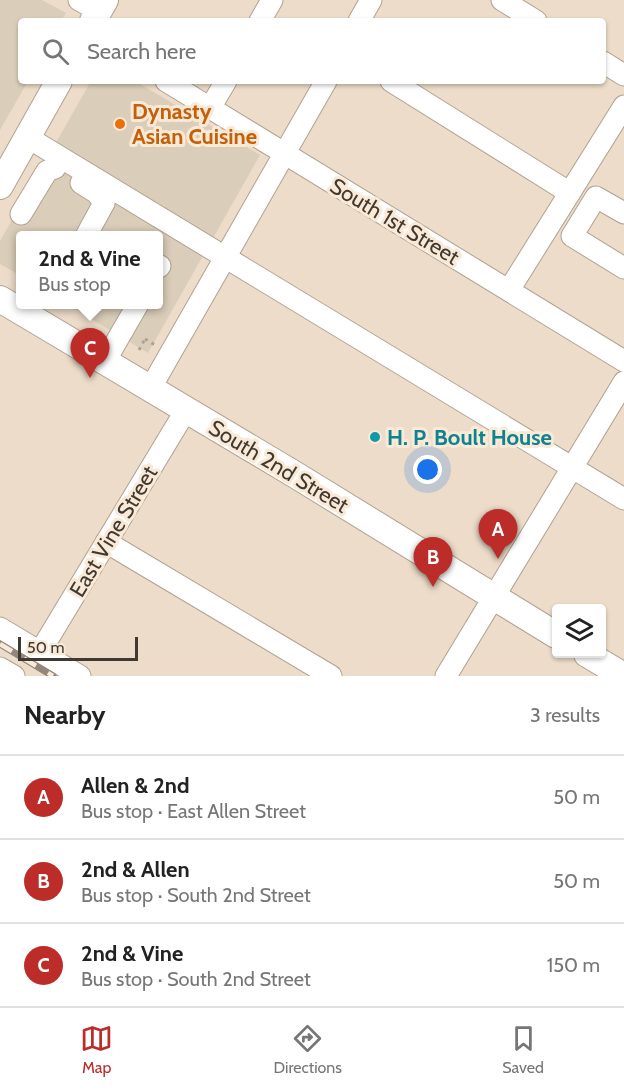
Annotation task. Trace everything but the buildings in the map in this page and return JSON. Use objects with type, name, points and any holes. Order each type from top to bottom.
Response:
[{"type":"main road","points":[[0,186],[57,84]]},
{"type":"main road","name":"South 2nd Street","points":[[0,299],[16,309]]},
{"type":"main road","name":"South 2nd Street","points":[[16,309],[552,633]]},
{"type":"main road","points":[[594,658],[624,676]]},
{"type":"street","points":[[262,18],[272,0]]},
{"type":"street","points":[[361,18],[371,0]]},
{"type":"street","points":[[502,0],[531,18]]},
{"type":"street","points":[[606,64],[624,75]]},
{"type":"street","name":"South 1st Street","points":[[171,84],[624,361]]},
{"type":"street","points":[[210,108],[224,84]]},
{"type":"street","points":[[150,389],[324,84]]},
{"type":"street","points":[[396,84],[570,193]]},
{"type":"street","points":[[509,290],[624,105]]},
{"type":"street","points":[[25,142],[55,168],[103,198],[102,209],[89,231]]},
{"type":"street","points":[[25,142],[226,258],[624,499]]},
{"type":"street","points":[[21,214],[46,171],[55,168]]},
{"type":"street","points":[[624,213],[596,197],[572,236],[624,268]]},
{"type":"street","points":[[104,363],[135,309]]},
{"type":"street","points":[[446,676],[624,382]]},
{"type":"street","name":"East Vine Street","points":[[40,651],[186,410]]},
{"type":"street","points":[[106,543],[331,676]]},
{"type":"street","points":[[0,628],[80,676]]},
{"type":"street","points":[[0,668],[14,676]]},
{"type":"path","points":[[139,350],[146,338],[152,343]]},
{"type":"shaded area","points":[[0,0],[42,0],[66,13],[63,18],[18,18],[18,84],[26,84],[0,130]]},
{"type":"shaded area","points":[[89,84],[140,84],[260,155],[148,353],[75,309],[163,309],[163,231],[16,231],[16,273],[0,264],[0,241]]},
{"type":"railway","points":[[0,644],[53,676]]},
{"type":"place","name":"Dynasty Asian Cuisine","points":[[120,124]]},
{"type":"place","name":"2nd & Vine","points":[[90,378]]},
{"type":"place","name":"H. P. Boult House","points":[[375,437]]},
{"type":"place","name":"Allen & 2nd","points":[[498,559]]},
{"type":"place","name":"2nd & Allen","points":[[433,587]]}]
